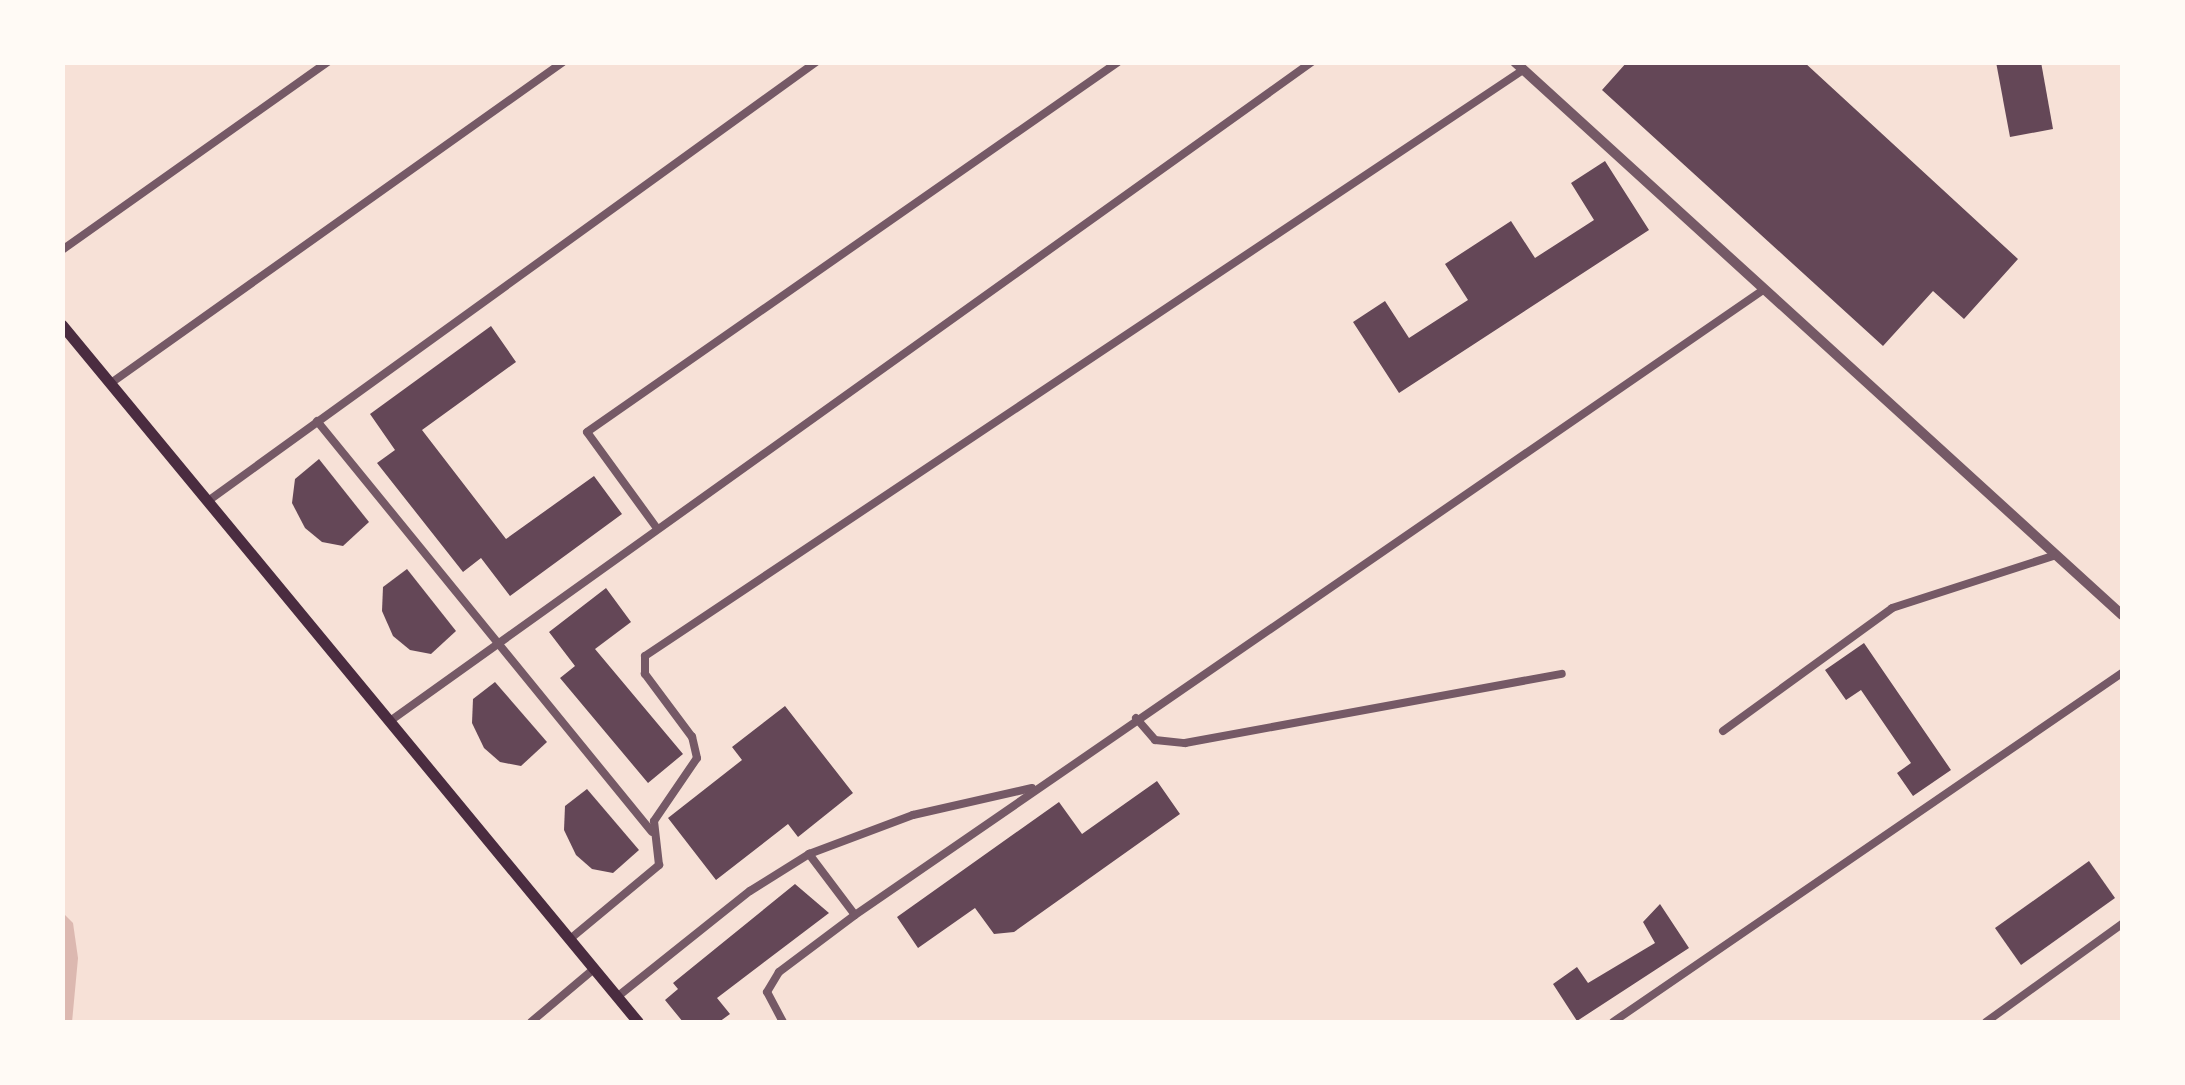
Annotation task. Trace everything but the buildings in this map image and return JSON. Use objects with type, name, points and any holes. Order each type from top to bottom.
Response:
[{"type":"main road","points":[[62,324],[636,1022]]},
{"type":"street","points":[[62,250],[328,62]]},
{"type":"street","points":[[110,383],[563,62]]},
{"type":"street","points":[[208,501],[816,62]]},
{"type":"street","points":[[656,527],[587,432],[1118,62]]},
{"type":"street","points":[[390,722],[492,643],[1312,62]]},
{"type":"street","points":[[570,939],[659,865],[653,832],[664,801],[696,758],[696,747],[645,674],[645,656],[1519,66],[2122,615]]},
{"type":"street","points":[[783,1022],[766,992],[779,972],[855,914],[1763,290]]},
{"type":"street","points":[[316,421],[492,643],[653,832]]},
{"type":"street","points":[[1723,731],[1892,608],[2056,555]]},
{"type":"street","points":[[1136,718],[1154,740],[1185,743],[1562,674]]},
{"type":"street","points":[[1613,1022],[2122,674]]},
{"type":"street","points":[[617,997],[750,891],[809,854],[914,815],[1036,786]]},
{"type":"street","points":[[809,854],[855,914]]},
{"type":"street","points":[[1986,1022],[2122,924]]},
{"type":"street","points":[[532,1022],[594,969]]},
{"type":"shaded area","points":[[62,912],[73,923],[78,958],[72,1022],[63,1022]]}]
